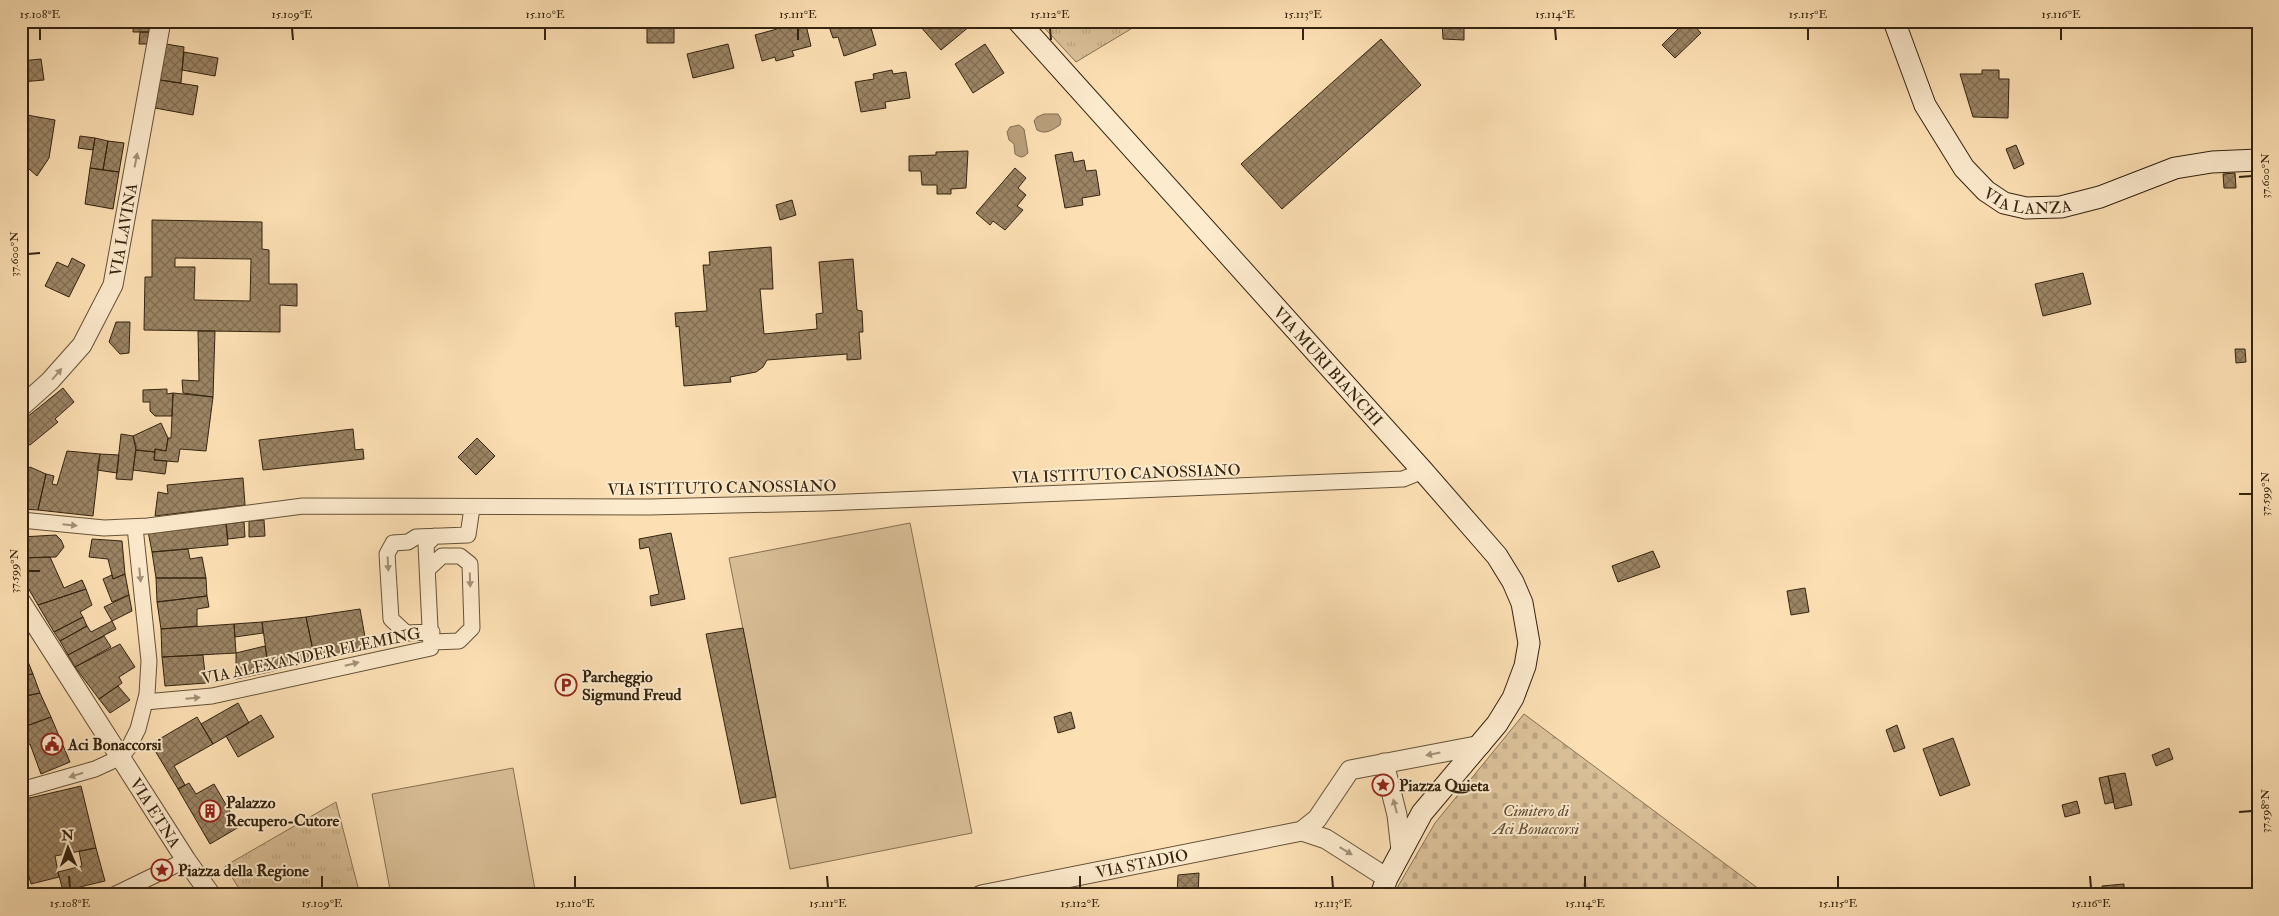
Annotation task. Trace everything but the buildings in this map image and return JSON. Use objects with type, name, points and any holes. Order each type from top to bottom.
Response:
[{"type":"main road","name":"VIA MURI BIANCHI","points":[[1018,21],[1423,471],[1497,556],[1513,582],[1522,603],[1529,643],[1525,666],[1513,698],[1481,745],[1422,813],[1384,886]]},
{"type":"main road","name":"VIA LANZA","points":[[1894,21],[1925,105],[1964,168],[1986,190],[2004,203],[2026,208],[2060,207],[2100,197],[2175,168],[2212,162],[2258,160]]},
{"type":"street","name":"VIA LAVINA","points":[[21,407],[50,381],[82,345],[113,286],[161,21]]},
{"type":"street","name":"VIA ISTITUTO CANOSSIANO","points":[[21,520],[104,528],[135,527],[304,506],[472,508],[659,507],[824,503],[1403,479],[1423,471]]},
{"type":"street","points":[[408,542],[427,563],[442,556],[460,556],[470,564],[472,628],[460,641],[406,633],[391,619],[387,554],[393,543],[408,542],[416,537],[468,535],[472,508]]},
{"type":"street","points":[[21,790],[88,771],[121,757],[129,748],[138,729],[145,702],[150,661],[135,527]]},
{"type":"street","name":"VIA ALEXANDER FLEMING","points":[[145,702],[212,696],[431,648],[432,637],[426,545],[435,536]]},
{"type":"street","name":"VIA ETNA","points":[[21,602],[186,860],[211,895]]},
{"type":"street","points":[[1302,831],[1317,819],[1350,770],[1481,745]]},
{"type":"street","points":[[1384,763],[1398,815],[1402,850]]},
{"type":"street","points":[[1302,831],[1326,839],[1384,886]]},
{"type":"street","name":"VIA STADIO","points":[[981,895],[1302,831]]},
{"type":"street","points":[[114,895],[186,860]]},
{"type":"green space","points":[[1038,21],[1144,21],[1076,62]]},
{"type":"green space","points":[[910,523],[972,833],[790,869],[729,558]]},
{"type":"green space","name":"Cimitero di Aci Bonaccorsi","points":[[1524,714],[1767,895],[1393,895],[1435,823]]},
{"type":"green space","points":[[513,768],[536,895],[458,895],[458,893],[391,895],[372,794]]},
{"type":"green space","points":[[336,802],[360,895],[243,895],[225,866]]},
{"type":"shaded area","points":[[1044,114],[1058,114],[1061,119],[1060,125],[1046,132],[1037,130],[1034,121],[1037,117]]},
{"type":"shaded area","points":[[1019,125],[1024,129],[1028,153],[1022,157],[1015,154],[1014,144],[1009,140],[1007,132],[1010,127]]},
{"type":"place","name":"Parcheggio Sigmund Freud","points":[[566,685]]},
{"type":"place","name":"Aci Bonaccorsi","points":[[52,744]]},
{"type":"place","name":"Piazza Quieta","points":[[1383,785]]},
{"type":"place","name":"Palazzo Recupero-Cutore","points":[[210,811]]},
{"type":"place","name":"Piazza della Regione","points":[[162,870]]}]
